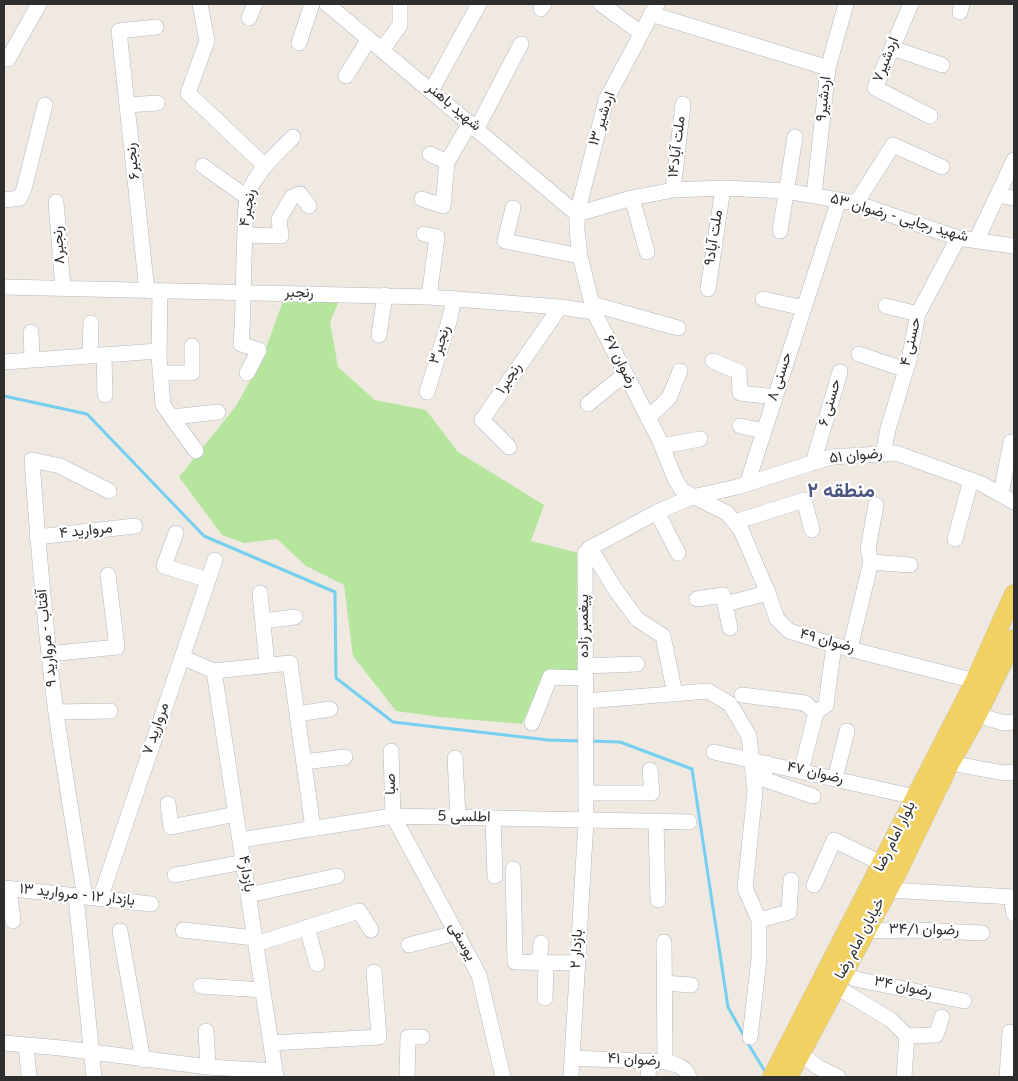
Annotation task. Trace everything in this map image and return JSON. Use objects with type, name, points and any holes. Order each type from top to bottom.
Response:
[{"type":"main road","name":"بلوار امام رضا","points":[[778,1076],[975,681],[1014,594]]},
{"type":"main road","name":"خیابان امام رضا","points":[[778,1076],[800,1052],[866,931],[1014,639]]},
{"type":"street","points":[[8,60],[39,4]]},
{"type":"street","points":[[200,4],[208,40],[188,94],[264,165]]},
{"type":"street","points":[[249,18],[255,4]]},
{"type":"street","points":[[299,43],[312,4]]},
{"type":"street","name":"شهید باهنر","points":[[326,4],[577,214]]},
{"type":"street","points":[[382,50],[400,25],[400,4]]},
{"type":"street","points":[[432,91],[479,4]]},
{"type":"street","points":[[601,4],[641,33]]},
{"type":"street","name":"اردشیر۹","points":[[814,195],[828,68],[846,4]]},
{"type":"street","name":"اردشیر۷","points":[[911,4],[875,88],[930,116]]},
{"type":"street","points":[[654,9],[828,68]]},
{"type":"street","name":"اردشیر ۱۳","points":[[577,214],[603,109],[654,9]]},
{"type":"street","name":"رنجبر۶","points":[[156,27],[120,31],[128,105],[154,291],[162,405],[196,451]]},
{"type":"street","points":[[346,76],[369,39]]},
{"type":"street","points":[[422,199],[443,206],[447,162],[474,126],[521,44]]},
{"type":"street","points":[[892,48],[942,65]]},
{"type":"street","points":[[128,105],[157,103]]},
{"type":"street","name":"ملت آباد۱۴","points":[[673,190],[683,104]]},
{"type":"street","points":[[4,200],[20,198],[24,189],[45,106]]},
{"type":"street","points":[[780,231],[795,136]]},
{"type":"street","name":"رنجبر۴","points":[[247,373],[259,350],[241,344],[248,198],[250,189],[264,165],[293,137]]},
{"type":"street","points":[[856,204],[894,145],[942,167]]},
{"type":"street","points":[[430,154],[447,162]]},
{"type":"street","points":[[976,241],[1014,160]]},
{"type":"street","points":[[204,166],[248,198]]},
{"type":"street","name":"شهید رجایی - رضوان ۵۳","points":[[577,214],[632,198],[673,190],[723,188],[786,191],[856,204],[958,238],[1014,246]]},
{"type":"street","name":"ملت آباد۹","points":[[708,289],[723,188]]},
{"type":"street","points":[[245,235],[281,236],[279,218],[292,197],[300,194],[309,206]]},
{"type":"street","points":[[998,194],[1014,198]]},
{"type":"street","points":[[632,198],[647,252]]},
{"type":"street","name":"حسنی ۸","points":[[747,484],[839,200]]},
{"type":"street","name":"رنجبر۸","points":[[56,202],[63,288]]},
{"type":"street","points":[[513,208],[505,241],[580,256]]},
{"type":"street","name":"رضوان ۶۷","points":[[577,214],[580,256],[593,308],[662,446],[676,481],[683,491],[692,497]]},
{"type":"street","points":[[424,234],[437,237],[429,297]]},
{"type":"street","name":"حسنی ۴","points":[[883,454],[888,429],[906,370],[918,314],[958,238]]},
{"type":"street","name":"رنجبر","points":[[4,287],[454,298],[593,308],[678,328]]},
{"type":"street","points":[[379,335],[385,295]]},
{"type":"street","name":"رنجبر۳","points":[[427,392],[450,318],[454,298]]},
{"type":"street","points":[[763,299],[804,308]]},
{"type":"street","points":[[886,306],[918,314]]},
{"type":"street","name":"رنجبر۱","points":[[509,447],[482,420],[560,307]]},
{"type":"street","points":[[91,323],[105,395]]},
{"type":"street","points":[[31,332],[32,360]]},
{"type":"street","points":[[160,373],[192,373],[192,346]]},
{"type":"street","points":[[4,362],[159,351]]},
{"type":"street","points":[[859,354],[906,370]]},
{"type":"street","points":[[713,361],[739,372],[740,393],[775,397]]},
{"type":"street","points":[[648,418],[669,398],[680,372]]},
{"type":"street","name":"حسنی ۶","points":[[813,463],[840,372]]},
{"type":"street","points":[[588,404],[625,374]]},
{"type":"street","points":[[172,417],[218,412]]},
{"type":"street","points":[[740,426],[764,431]]},
{"type":"street","points":[[662,446],[700,439]]},
{"type":"street","points":[[1001,494],[1011,442]]},
{"type":"street","name":"رضوان ۵۱","points":[[692,497],[747,484],[831,457],[896,453],[982,484],[1014,502]]},
{"type":"street","name":"آفتاب - مروارید ۹","points":[[94,1077],[80,897],[49,654],[37,537],[32,460],[60,466],[109,490]]},
{"type":"street","points":[[955,539],[971,480]]},
{"type":"street","points":[[675,694],[663,636],[637,619],[615,589],[590,548],[657,512],[692,497]]},
{"type":"street","name":"رضوان ۴۹","points":[[692,497],[727,513],[741,530],[777,619],[789,631],[975,681]]},
{"type":"street","points":[[735,522],[804,500],[812,530]]},
{"type":"street","points":[[850,648],[871,562],[868,549],[876,505]]},
{"type":"street","points":[[657,512],[678,553]]},
{"type":"street","name":"مروارید ۴","points":[[37,537],[135,526]]},
{"type":"street","points":[[176,533],[164,566],[208,580]]},
{"type":"street","name":"پیغمبر زاده","points":[[586,820],[585,553],[590,548]]},
{"type":"street","name":"مروارید ۷","points":[[100,899],[215,560]]},
{"type":"street","points":[[871,562],[910,565]]},
{"type":"street","points":[[49,654],[117,647],[108,575]]},
{"type":"street","points":[[260,592],[267,665]]},
{"type":"street","points":[[725,604],[768,593]]},
{"type":"street","points":[[697,598],[723,595],[730,628]]},
{"type":"street","points":[[263,621],[295,617]]},
{"type":"street","points":[[802,771],[816,713],[826,705],[834,644]]},
{"type":"street","points":[[182,657],[214,671],[290,663],[313,828]]},
{"type":"street","points":[[532,723],[550,677],[637,664]]},
{"type":"street","name":"بازدار۴","points":[[214,671],[276,1074]]},
{"type":"street","points":[[585,701],[708,691],[730,704],[749,736],[764,779],[813,796]]},
{"type":"street","points":[[742,695],[805,703],[816,713]]},
{"type":"street","points":[[297,714],[330,709]]},
{"type":"street","points":[[56,712],[110,711]]},
{"type":"street","points":[[977,714],[1004,723],[1014,722]]},
{"type":"street","points":[[835,779],[847,731]]},
{"type":"street","name":"صبا","points":[[391,751],[393,816]]},
{"type":"street","name":"رضوان ۴۷","points":[[714,752],[916,797]]},
{"type":"street","points":[[304,762],[345,757]]},
{"type":"street","points":[[455,758],[458,818]]},
{"type":"street","points":[[750,1037],[759,959],[759,920],[746,888],[759,762]]},
{"type":"street","points":[[950,763],[1004,773],[1014,772]]},
{"type":"street","points":[[586,793],[652,793],[650,770]]},
{"type":"street","points":[[168,804],[171,827],[236,814]]},
{"type":"street","name":"اطلسی 5","points":[[240,840],[393,816],[689,822]]},
{"type":"street","name":"یوسفی","points":[[393,816],[479,975],[503,1077]]},
{"type":"street","points":[[493,818],[495,876]]},
{"type":"street","name":"بازدار ۲","points":[[571,1077],[586,820]]},
{"type":"street","points":[[656,822],[658,900]]},
{"type":"street","points":[[814,884],[834,840],[883,864]]},
{"type":"street","points":[[175,875],[244,862]]},
{"type":"street","points":[[513,869],[515,962],[578,963]]},
{"type":"street","points":[[248,895],[336,876]]},
{"type":"street","points":[[759,920],[789,912],[791,880]]},
{"type":"street","points":[[6,889],[13,921]]},
{"type":"street","name":"بازدار ۱۲ - مروارید ۱۳","points":[[6,889],[150,904]]},
{"type":"street","points":[[887,890],[1012,897],[1014,914]]},
{"type":"street","points":[[184,930],[256,941],[307,928],[359,911],[371,930]]},
{"type":"street","points":[[307,928],[317,964]]},
{"type":"street","name":"رضوان ۳۴/۱","points":[[866,931],[916,930],[982,933]]},
{"type":"street","points":[[120,931],[143,1060]]},
{"type":"street","points":[[410,945],[456,933]]},
{"type":"street","points":[[664,942],[665,1062]]},
{"type":"street","points":[[541,943],[545,998]]},
{"type":"street","points":[[271,1043],[379,1037],[374,972]]},
{"type":"street","points":[[839,979],[891,1020],[907,1036],[936,1035],[942,1017]]},
{"type":"street","name":"رضوان ۳۴","points":[[839,979],[855,979],[964,1001]]},
{"type":"street","points":[[664,983],[691,985]]},
{"type":"street","points":[[201,986],[263,990]]},
{"type":"street","points":[[206,1031],[208,1067]]},
{"type":"street","points":[[1006,1077],[1010,1032]]},
{"type":"street","points":[[904,1077],[907,1036]]},
{"type":"street","points":[[407,1077],[415,1037]]},
{"type":"street","points":[[4,1043],[91,1052],[143,1060],[182,1071],[208,1067],[276,1074]]},
{"type":"street","points":[[26,1045],[30,1077]]},
{"type":"street","points":[[800,1052],[818,1067],[838,1077]]},
{"type":"street","name":"رضوان ۴۱","points":[[572,1058],[665,1062],[683,1067],[689,1077]]},
{"type":"street","points":[[648,1077],[649,1061]]},
{"type":"green space","points":[[287,290],[343,292],[330,322],[338,367],[375,400],[426,410],[458,452],[544,505],[531,541],[579,553],[577,673],[545,671],[522,724],[439,717],[396,711],[353,656],[344,585],[306,566],[277,539],[244,543],[222,535],[179,477],[236,406],[262,359]]},
{"type":"waterway","points":[[4,396],[87,414],[204,536],[335,592],[336,678],[393,722],[548,740],[581,741]]},
{"type":"waterway","points":[[590,741],[620,742],[692,769],[728,1007],[744,1036]]},
{"type":"waterway","points":[[747,1042],[766,1073]]},
{"type":"district","name":"منطقه ۲","points":[[841,493]]}]
